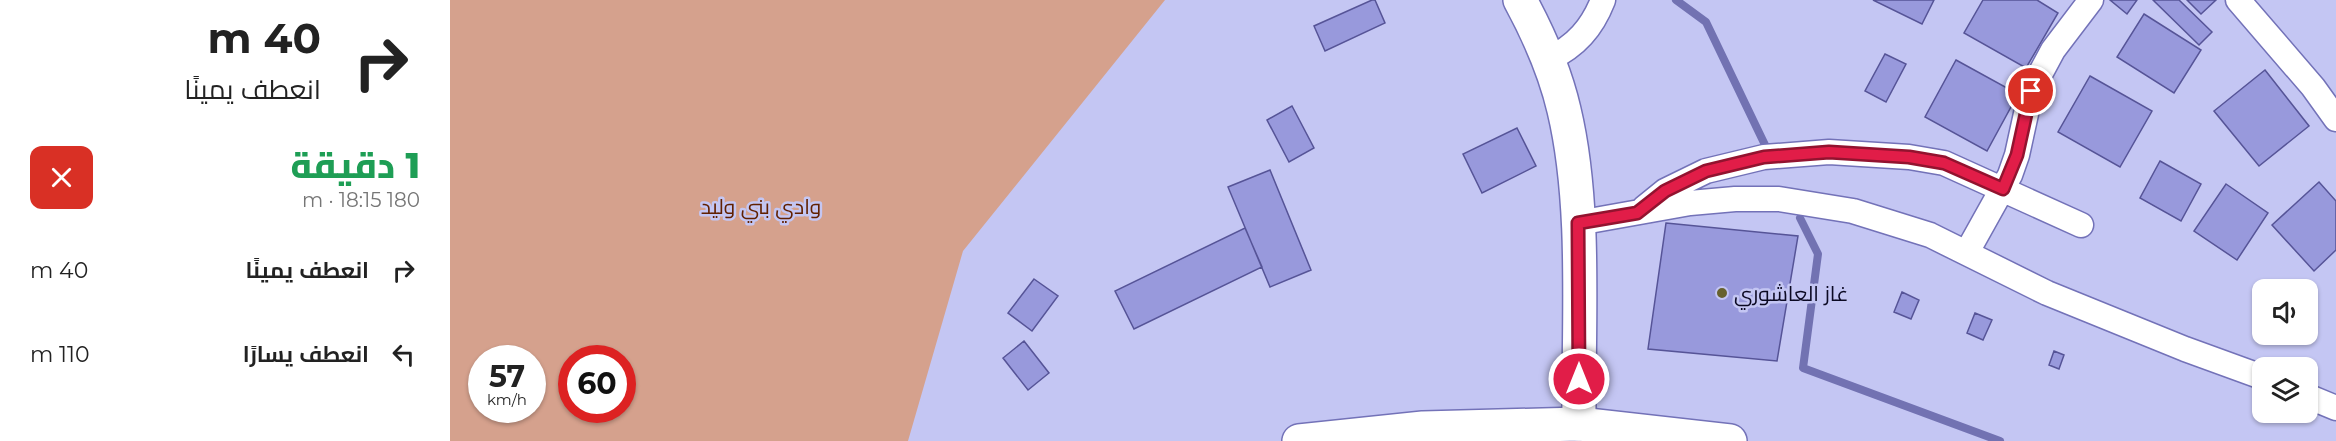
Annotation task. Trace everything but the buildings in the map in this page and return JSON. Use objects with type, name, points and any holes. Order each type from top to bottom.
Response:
[{"type":"main road","points":[[1520,0],[1549,59],[1564,110],[1578,223],[1579,424]]},
{"type":"main road","points":[[1299,441],[1423,428],[1579,424],[1730,441]]},
{"type":"street","points":[[1549,59],[1567,50],[1589,30],[1603,0]]},
{"type":"street","points":[[1967,252],[2003,189],[2017,155],[2031,91],[2053,50],[2091,0]]},
{"type":"street","points":[[2238,0],[2313,87],[2336,118]]},
{"type":"street","points":[[1637,213],[1665,191],[1706,171],[1764,157],[1829,152],[1909,157],[1944,163],[2081,225]]},
{"type":"street","points":[[1578,223],[1690,203],[1735,199],[1779,199],[1853,211],[1930,235],[2048,293],[2185,349],[2252,373]]},
{"type":"street","points":[[2318,401],[2336,408]]},
{"type":"green space","name":"وادي بني وليد","points":[[450,0],[1165,0],[963,251],[908,441],[450,441]]},
{"type":"waterway","points":[[1676,0],[1706,22],[1766,147]]},
{"type":"waterway","points":[[1800,218],[1818,254],[1803,368],[2000,441]]},
{"type":"place","name":"غاز العاشوري","points":[[1722,293]]},
{"type":"route","points":[[1579,379],[1578,223],[1637,213],[1665,191],[1706,171],[1764,157],[1829,152],[1909,157],[1944,163],[2003,189],[2017,155],[2031,91]]}]
